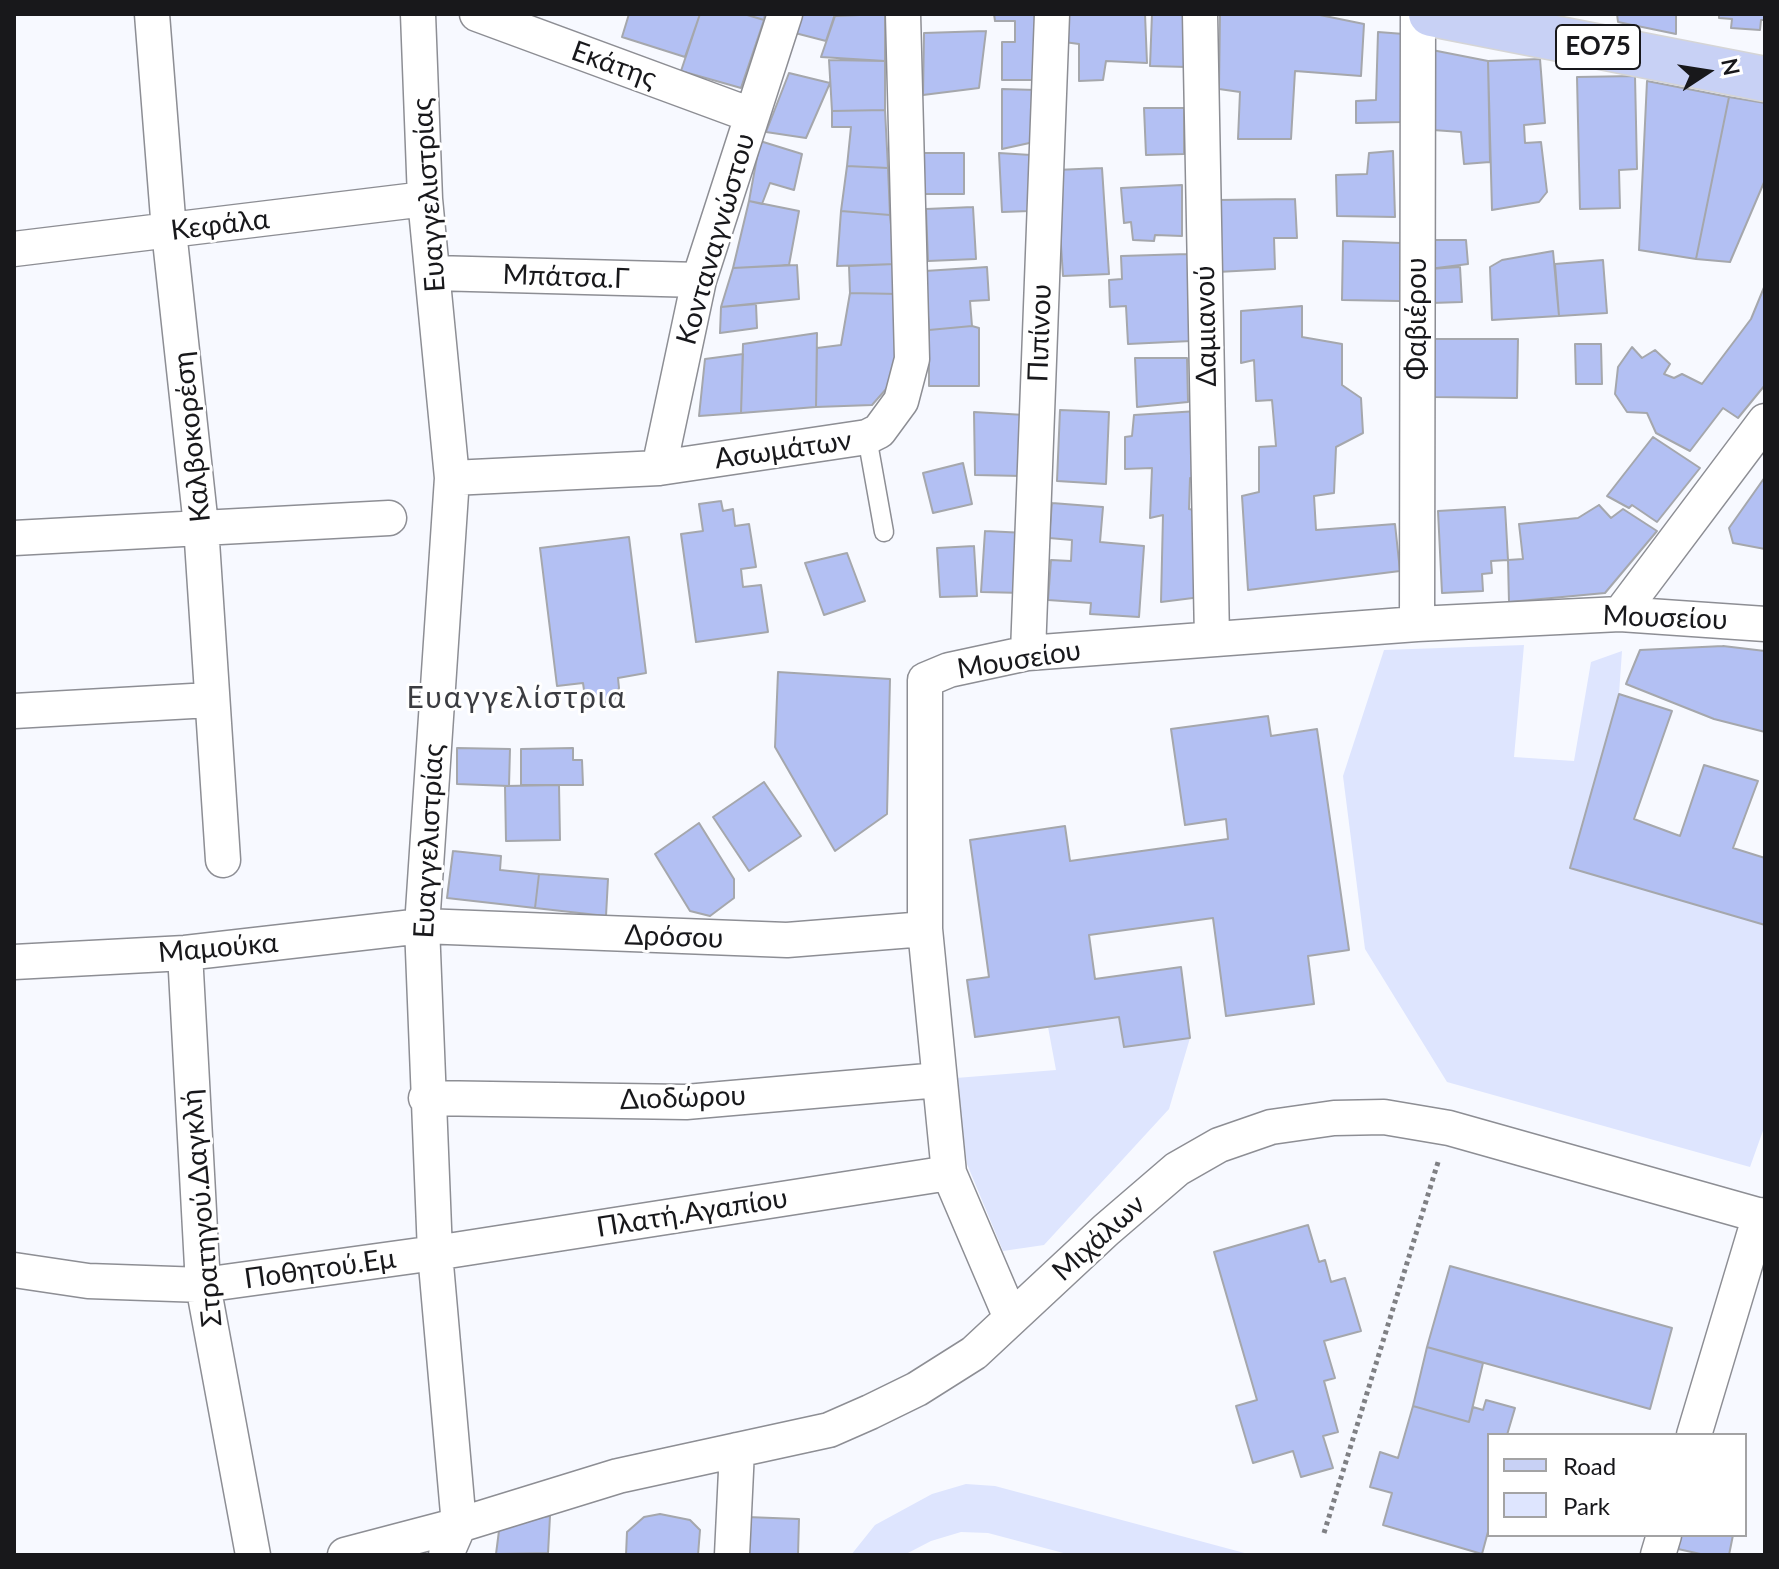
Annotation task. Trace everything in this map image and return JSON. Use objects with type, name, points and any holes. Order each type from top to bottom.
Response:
[{"type":"main road","name":"ΕΟ75","points":[[1431,14],[1765,79]]},
{"type":"street","name":"Καλβοκορέση","points":[[152,14],[169,231],[201,526],[210,700],[223,860]]},
{"type":"street","name":"Εκάτης","points":[[477,14],[751,115]]},
{"type":"street","name":"Κονταναγνώστου","points":[[659,468],[699,280],[785,14]]},
{"type":"street","name":"Ασωμάτων","points":[[452,478],[659,468],[867,437],[879,431],[901,401],[912,359],[903,14]]},
{"type":"street","name":"Πιπίνου","points":[[1028,653],[1052,14]]},
{"type":"street","name":"Δαμιανού","points":[[1200,14],[1212,639]]},
{"type":"street","name":"Φαβιέρου","points":[[1417,624],[1418,14]]},
{"type":"street","name":"Ευαγγελιστρίας","points":[[425,17],[425,199],[452,478],[422,926],[426,1098],[453,1540]]},
{"type":"street","name":"Κεφάλα","points":[[14,249],[425,199]]},
{"type":"street","name":"Μπάτσα.Γ","points":[[433,273],[699,280]]},
{"type":"street","points":[[1620,614],[1765,421]]},
{"type":"street","points":[[14,538],[389,518]]},
{"type":"street","name":"Μουσείου","points":[[1011,1318],[949,1173],[925,929],[925,680],[949,670],[1028,653],[1417,624],[1620,614],[1765,624]]},
{"type":"street","points":[[14,711],[210,700]]},
{"type":"street","name":"Δρόσου","points":[[422,926],[787,940],[925,929]]},
{"type":"street","name":"Μαμούκα","points":[[14,962],[185,953],[422,926]]},
{"type":"street","name":"Στρατηγού.Δαγκλή","points":[[185,953],[203,1285],[253,1555]]},
{"type":"street","name":"Διοδώρου","points":[[426,1098],[686,1102],[939,1080]]},
{"type":"street","name":"Μιχάλων","points":[[345,1555],[453,1540],[618,1476],[829,1430],[870,1412],[954,1366],[1177,1169],[1219,1145],[1271,1127],[1334,1118],[1384,1117],[1449,1128],[1762,1216]]},
{"type":"street","name":"Πλατή.Αγαπίου","points":[[435,1253],[949,1173]]},
{"type":"street","points":[[1695,1433],[1762,1216]]},
{"type":"street","name":"Ποθητού.Εμ","points":[[14,1270],[88,1281],[203,1285],[435,1253]]},
{"type":"street","points":[[732,1555],[737,1450]]},
{"type":"lane","points":[[867,437],[884,532]]},
{"type":"path","points":[[1324,1533],[1449,1128]]},
{"type":"green space","points":[[1524,645],[1514,757],[1574,761],[1591,662],[1622,651],[1619,694],[1570,868],[1765,925],[1765,1125],[1750,1167],[1447,1082],[1365,949],[1343,776],[1384,650]]},
{"type":"green space","points":[[1119,1017],[1124,1047],[1190,1038],[1169,1109],[1044,1245],[1003,1251],[967,1164],[956,1078],[1056,1070],[1048,1027]]},
{"type":"green space","points":[[966,1484],[995,1486],[1252,1555],[1071,1555],[988,1533],[961,1532],[931,1541],[904,1555],[851,1555],[875,1525],[932,1494]]},
{"type":"building","points":[[629,14],[700,14],[685,57],[622,37]]},
{"type":"building","points":[[700,14],[744,14],[764,20],[741,88],[681,71]]},
{"type":"building","points":[[744,14],[765,14],[764,20]]},
{"type":"building","points":[[803,14],[835,14],[826,41],[795,33]]},
{"type":"building","points":[[885,14],[885,61],[821,57],[835,16]]},
{"type":"building","points":[[994,14],[1039,14],[1039,80],[1002,80],[1002,42],[1015,42],[1015,21],[995,21]]},
{"type":"building","points":[[1067,14],[1145,14],[1147,63],[1106,61],[1103,80],[1079,81],[1079,44],[1064,42]]},
{"type":"building","points":[[1152,14],[1183,14],[1187,67],[1150,66]]},
{"type":"building","points":[[1220,14],[1315,14],[1364,24],[1361,76],[1295,71],[1291,139],[1238,139],[1240,92],[1219,89]]},
{"type":"building","points":[[1617,14],[1676,14],[1676,34],[1618,22]]},
{"type":"building","points":[[1719,14],[1765,14],[1765,20],[1761,20],[1760,30],[1731,28],[1732,19],[1719,18]]},
{"type":"building","points":[[986,31],[979,88],[923,95],[924,33]]},
{"type":"building","points":[[1378,32],[1404,34],[1403,122],[1356,123],[1356,101],[1376,100]]},
{"type":"building","points":[[1432,50],[1488,61],[1490,162],[1464,164],[1461,132],[1433,130]]},
{"type":"building","points":[[1540,59],[1545,123],[1524,125],[1525,143],[1541,142],[1547,192],[1539,202],[1492,210],[1488,61]]},
{"type":"building","points":[[829,60],[885,61],[885,110],[832,111]]},
{"type":"building","points":[[789,73],[830,83],[806,138],[766,132]]},
{"type":"building","points":[[1635,76],[1637,169],[1619,170],[1620,208],[1580,209],[1577,77]]},
{"type":"building","points":[[1647,81],[1729,97],[1696,259],[1639,250]]},
{"type":"building","points":[[1002,89],[1036,90],[1034,142],[1002,149]]},
{"type":"building","points":[[1729,97],[1765,103],[1765,180],[1730,262],[1696,259]]},
{"type":"building","points":[[1144,108],[1184,108],[1184,154],[1146,155]]},
{"type":"building","points":[[885,110],[888,168],[847,166],[851,127],[832,127],[832,111]]},
{"type":"building","points":[[760,141],[802,154],[794,190],[770,183],[762,204],[749,201]]},
{"type":"building","points":[[1393,151],[1395,217],[1337,216],[1336,175],[1367,174],[1369,153]]},
{"type":"building","points":[[917,153],[964,153],[964,194],[916,194]]},
{"type":"building","points":[[999,153],[1031,155],[1030,211],[1002,212]]},
{"type":"building","points":[[847,166],[888,168],[890,215],[841,211]]},
{"type":"building","points":[[1102,168],[1109,274],[1063,276],[1056,170]]},
{"type":"building","points":[[1182,185],[1182,236],[1155,235],[1154,241],[1133,240],[1131,222],[1124,223],[1121,188]]},
{"type":"building","points":[[1295,199],[1297,238],[1274,238],[1275,269],[1217,272],[1218,200]]},
{"type":"building","points":[[749,201],[799,211],[789,265],[733,268]]},
{"type":"building","points":[[973,207],[976,259],[928,261],[926,209]]},
{"type":"building","points":[[841,211],[890,215],[895,264],[837,266]]},
{"type":"building","points":[[1428,240],[1466,240],[1468,264],[1429,269]]},
{"type":"building","points":[[1343,241],[1401,243],[1400,301],[1342,300]]},
{"type":"building","points":[[1553,251],[1559,316],[1492,320],[1490,267],[1502,260]]},
{"type":"building","points":[[1188,254],[1191,341],[1128,344],[1126,306],[1110,307],[1109,280],[1122,279],[1121,256]]},
{"type":"building","points":[[1603,260],[1607,313],[1559,316],[1555,264]]},
{"type":"building","points":[[895,264],[898,294],[850,293],[849,266]]},
{"type":"building","points":[[797,265],[799,299],[721,307],[733,268]]},
{"type":"building","points":[[987,267],[989,300],[970,301],[972,326],[929,330],[925,271]]},
{"type":"building","points":[[1460,267],[1462,302],[1431,303],[1429,269]]},
{"type":"building","points":[[1765,285],[1765,385],[1738,418],[1723,408],[1690,451],[1656,433],[1647,413],[1627,412],[1615,394],[1618,367],[1632,347],[1642,358],[1655,350],[1670,364],[1664,374],[1674,378],[1682,374],[1702,384],[1751,319]]},
{"type":"building","points":[[850,293],[898,294],[895,379],[872,405],[816,407],[817,348],[841,345]]},
{"type":"building","points":[[756,304],[757,328],[720,333],[721,307]]},
{"type":"building","points":[[1302,306],[1302,337],[1342,344],[1342,385],[1361,398],[1363,433],[1336,447],[1334,493],[1314,496],[1316,530],[1395,524],[1400,571],[1248,590],[1242,496],[1259,492],[1259,447],[1276,446],[1272,400],[1256,401],[1254,360],[1241,363],[1241,311]]},
{"type":"building","points":[[979,328],[979,386],[929,386],[929,330]]},
{"type":"building","points":[[817,333],[816,407],[741,413],[743,344]]},
{"type":"building","points":[[1433,339],[1518,339],[1517,398],[1433,397]]},
{"type":"building","points":[[1575,344],[1601,344],[1602,384],[1576,384]]},
{"type":"building","points":[[743,354],[741,413],[699,416],[705,359]]},
{"type":"building","points":[[1135,358],[1187,358],[1188,402],[1137,407]]},
{"type":"building","points":[[1060,410],[1109,412],[1106,484],[1057,481]]},
{"type":"building","points":[[1198,411],[1198,482],[1190,478],[1189,509],[1198,511],[1201,597],[1161,602],[1163,515],[1150,518],[1152,468],[1125,469],[1125,437],[1132,436],[1134,415]]},
{"type":"building","points":[[974,412],[1025,415],[1022,476],[975,475]]},
{"type":"building","points":[[1653,437],[1700,468],[1657,522],[1632,505],[1629,508],[1607,496]]},
{"type":"building","points":[[963,463],[972,504],[933,513],[923,473]]},
{"type":"building","points":[[1765,477],[1765,549],[1733,543],[1729,528]]},
{"type":"building","points":[[721,501],[723,511],[733,509],[735,526],[749,524],[756,567],[741,569],[743,587],[761,585],[768,632],[696,642],[681,534],[703,531],[699,504]]},
{"type":"building","points":[[1052,503],[1103,507],[1100,542],[1144,546],[1139,617],[1090,614],[1091,603],[1048,600],[1051,560],[1071,561],[1072,540],[1049,538]]},
{"type":"building","points":[[1599,505],[1611,518],[1623,509],[1657,531],[1605,593],[1509,602],[1508,560],[1523,559],[1519,524],[1578,518]]},
{"type":"building","points":[[1505,507],[1508,560],[1491,561],[1492,573],[1482,574],[1483,591],[1442,593],[1438,511]]},
{"type":"building","points":[[985,531],[1026,533],[1023,593],[981,592]]},
{"type":"building","name":"Ευαγγελίστρια","points":[[629,537],[646,673],[618,678],[619,688],[614,700],[595,704],[585,697],[583,683],[557,686],[540,548]]},
{"type":"building","points":[[974,546],[977,596],[940,597],[937,548]]},
{"type":"building","points":[[847,553],[865,601],[824,615],[805,563]]},
{"type":"building","points":[[1723,646],[1765,651],[1765,732],[1714,719],[1626,684],[1640,650]]},
{"type":"building","points":[[778,672],[890,679],[887,814],[835,851],[775,747]]},
{"type":"building","points":[[1619,694],[1672,711],[1634,819],[1680,836],[1704,765],[1758,781],[1733,848],[1765,858],[1765,925],[1570,868]]},
{"type":"building","points":[[1268,716],[1271,736],[1317,729],[1349,950],[1308,956],[1314,1004],[1226,1016],[1213,918],[1089,935],[1095,979],[1181,967],[1190,1038],[1124,1047],[1119,1017],[975,1037],[967,980],[989,977],[970,840],[1065,826],[1070,861],[1228,839],[1226,819],[1185,825],[1171,729]]},
{"type":"building","points":[[457,748],[510,749],[509,786],[457,784]]},
{"type":"building","points":[[573,748],[573,760],[582,760],[583,785],[521,785],[521,749]]},
{"type":"building","points":[[764,782],[801,836],[749,871],[713,817]]},
{"type":"building","points":[[559,785],[560,840],[506,841],[505,786]]},
{"type":"building","points":[[699,823],[734,879],[734,898],[710,916],[690,911],[655,854]]},
{"type":"building","points":[[453,851],[501,856],[500,870],[539,874],[535,908],[447,898]]},
{"type":"building","points":[[539,874],[608,879],[606,916],[535,908]]},
{"type":"building","points":[[1308,1225],[1319,1262],[1325,1260],[1331,1282],[1345,1278],[1361,1331],[1324,1341],[1335,1378],[1324,1381],[1338,1432],[1323,1436],[1333,1468],[1301,1477],[1293,1451],[1253,1463],[1236,1406],[1257,1400],[1214,1252]]},
{"type":"building","points":[[1450,1266],[1672,1328],[1650,1409],[1427,1347]]},
{"type":"building","points":[[1427,1347],[1483,1363],[1469,1422],[1413,1406]]},
{"type":"building","points":[[1486,1400],[1515,1408],[1508,1433],[1487,1433],[1487,1535],[1482,1554],[1383,1525],[1392,1493],[1370,1487],[1380,1452],[1398,1458],[1413,1406],[1469,1422],[1473,1407],[1483,1410]]},
{"type":"building","points":[[660,1514],[690,1520],[700,1530],[698,1555],[626,1555],[627,1532],[644,1517]]},
{"type":"building","points":[[550,1516],[548,1553],[496,1554],[500,1523]]},
{"type":"building","points":[[747,1517],[799,1519],[798,1555],[746,1555]]},
{"type":"building","points":[[1681,1537],[1733,1537],[1729,1555],[1705,1555],[1678,1549]]},
{"type":"district","name":"Ευαγγελίστρια","points":[[517,698]]}]
